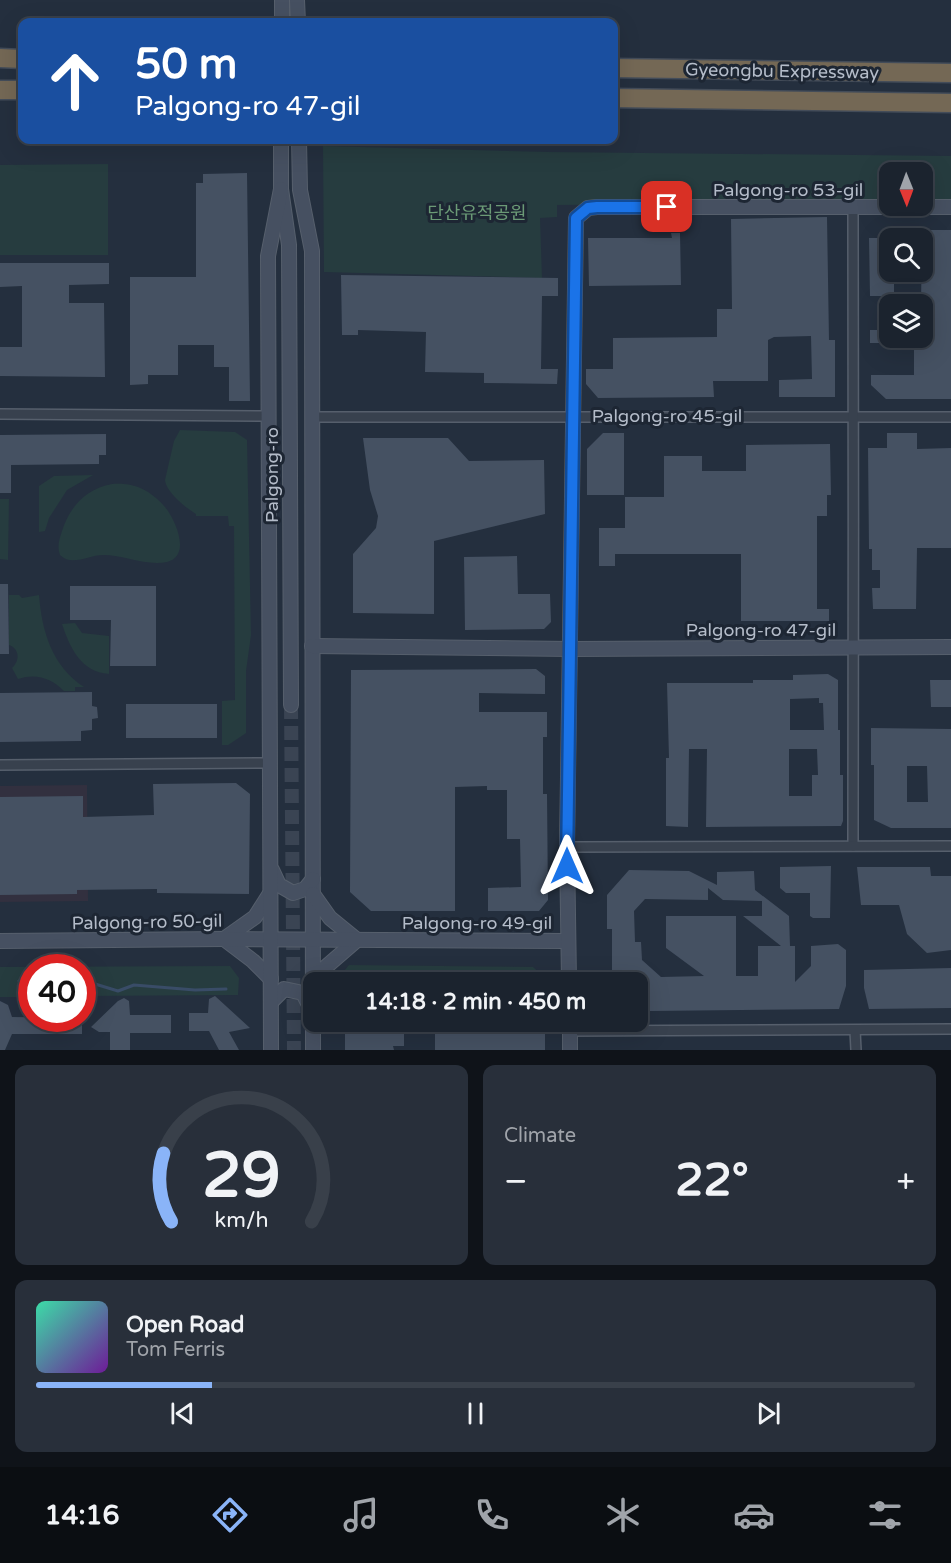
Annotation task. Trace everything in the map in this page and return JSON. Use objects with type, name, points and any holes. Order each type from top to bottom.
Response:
[{"type":"highway","points":[[0,58],[18,59]]},
{"type":"highway","name":"Gyeongbu Expressway","points":[[618,68],[951,73]]},
{"type":"highway","points":[[0,90],[18,90]]},
{"type":"highway","name":"Gyeongbu Expressway","points":[[618,98],[951,103]]},
{"type":"main road","points":[[282,0],[288,6],[293,6],[297,0]]},
{"type":"main road","points":[[282,0],[282,18]]},
{"type":"main road","points":[[297,0],[297,18]]},
{"type":"main road","points":[[281,144],[281,189],[289,245]]},
{"type":"main road","points":[[299,144],[300,190],[312,251],[313,972]]},
{"type":"main road","points":[[271,1050],[268,256],[281,189]]},
{"type":"main road","points":[[289,245],[300,190]]},
{"type":"main road","name":"Palgong-ro 53-gil","points":[[571,649],[576,218],[588,208],[597,207],[951,207]]},
{"type":"main road","name":"Palgong-ro","points":[[289,245],[291,705]]},
{"type":"main road","name":"Palgong-ro 47-gil","points":[[312,646],[571,649],[951,647]]},
{"type":"main road","name":"Palgong-ro 49-gil","points":[[294,940],[567,941],[571,649]]},
{"type":"main road","points":[[269,862],[279,885],[293,893],[305,889],[313,879]]},
{"type":"main road","points":[[313,894],[330,918],[357,940],[320,972]]},
{"type":"main road","points":[[269,895],[255,918],[224,939],[253,961],[271,979]]},
{"type":"main road","name":"Palgong-ro 50-gil","points":[[0,941],[294,940]]},
{"type":"main road","points":[[567,941],[569,972]]},
{"type":"main road","points":[[271,1002],[284,989],[303,993]]},
{"type":"main road","points":[[313,1032],[313,1050]]},
{"type":"main road","points":[[570,1032],[570,1050]]},
{"type":"street","points":[[853,208],[852,417],[855,648],[853,846]]},
{"type":"street","points":[[0,414],[267,416]]},
{"type":"street","name":"Palgong-ro 45-gil","points":[[311,417],[951,417]]},
{"type":"street","points":[[0,765],[270,763]]},
{"type":"street","points":[[567,848],[951,846]]},
{"type":"street","points":[[648,1028],[951,1029]]},
{"type":"street","points":[[855,1030],[856,1050]]},
{"type":"shaded area","points":[[87,785],[88,901],[0,902],[0,786]]},
{"type":"green space","name":"단산유적공원","points":[[323,146],[549,152],[951,156],[951,201],[933,202],[933,162],[879,162],[879,202],[557,205],[557,217],[540,218],[542,278],[324,272]]},
{"type":"green space","points":[[108,164],[108,255],[0,255],[0,165]]},
{"type":"green space","points":[[180,430],[235,432],[247,440],[251,635],[246,671],[246,733],[228,745],[222,745],[222,701],[235,700],[234,526],[229,526],[228,516],[196,516],[172,494],[166,485],[165,480],[174,441]]},
{"type":"green space","points":[[93,475],[67,490],[49,518],[45,531],[39,532],[39,486],[54,476]]},
{"type":"green space","points":[[112,484],[126,484],[140,488],[165,507],[177,528],[179,537],[179,553],[175,558],[159,563],[103,555],[70,560],[60,555],[61,534],[74,506],[87,494]]},
{"type":"green space","points":[[0,499],[9,499],[8,560],[0,559]]},
{"type":"green space","points":[[9,595],[19,595],[22,598],[39,595],[46,635],[56,658],[73,679],[84,687],[75,687],[75,691],[64,691],[43,678],[18,679],[12,668],[18,655],[9,645]]},
{"type":"green space","points":[[75,623],[82,633],[109,636],[109,674],[91,669],[73,650],[62,624]]},
{"type":"green space","points":[[349,965],[533,967],[538,972],[343,972]]},
{"type":"green space","points":[[230,966],[239,978],[238,995],[96,996],[96,967]]},
{"type":"green space","points":[[0,967],[18,967],[18,997],[0,997]]},
{"type":"building","points":[[247,173],[250,401],[229,401],[229,367],[214,367],[214,345],[178,345],[178,375],[148,375],[148,384],[130,385],[130,277],[196,277],[196,183],[203,183],[203,174]]},
{"type":"building","points":[[827,217],[829,340],[835,340],[835,397],[779,397],[779,380],[812,379],[811,336],[774,337],[768,340],[768,381],[713,381],[714,397],[598,398],[586,384],[586,369],[613,369],[613,338],[717,337],[717,309],[732,309],[731,219]]},
{"type":"building","points":[[933,230],[951,230],[951,399],[886,399],[871,385],[871,375],[914,375],[914,348],[933,348],[933,294],[921,294],[921,282],[933,282]]},
{"type":"building","points":[[671,233],[680,233],[681,285],[589,286],[588,238],[672,238]]},
{"type":"building","points":[[869,238],[879,238],[879,282],[894,282],[894,294],[870,296]]},
{"type":"building","points":[[0,263],[109,263],[109,284],[69,285],[69,303],[104,303],[105,377],[0,376],[0,347],[22,347],[22,286],[0,287]]},
{"type":"building","points":[[341,275],[558,278],[558,296],[542,296],[541,369],[558,369],[557,384],[484,383],[484,373],[425,372],[426,332],[358,330],[358,335],[342,335]]},
{"type":"building","points":[[870,330],[879,330],[879,343],[870,343]]},
{"type":"building","points":[[603,433],[624,433],[624,495],[587,495],[587,449]]},
{"type":"building","points":[[887,433],[917,433],[917,449],[951,448],[951,548],[917,548],[916,609],[873,609],[872,588],[880,588],[880,570],[872,570],[872,549],[869,549],[868,448],[887,448]]},
{"type":"building","points":[[106,434],[106,455],[99,455],[99,464],[11,465],[11,493],[0,493],[0,435]]},
{"type":"building","points":[[363,438],[448,438],[469,461],[544,460],[545,514],[434,541],[434,614],[353,613],[353,554],[376,528],[378,516],[370,490]]},
{"type":"building","points":[[830,444],[831,495],[827,495],[827,516],[817,516],[817,609],[829,609],[829,621],[741,621],[741,554],[615,554],[615,566],[599,566],[599,528],[625,528],[625,497],[664,497],[664,456],[702,456],[702,471],[746,471],[746,445]]},
{"type":"building","points":[[517,556],[518,594],[550,594],[551,622],[544,629],[465,630],[464,557]]},
{"type":"building","points":[[0,584],[8,584],[9,654],[0,654]]},
{"type":"building","points":[[70,586],[156,586],[156,666],[110,666],[111,620],[70,620]]},
{"type":"building","points":[[536,669],[545,676],[545,694],[479,693],[479,712],[547,712],[547,737],[543,737],[543,794],[547,794],[548,900],[539,911],[488,911],[488,888],[521,887],[520,839],[507,839],[507,790],[487,790],[487,786],[455,787],[455,911],[371,911],[350,892],[351,670]]},
{"type":"building","points":[[828,674],[838,680],[840,775],[843,775],[843,821],[841,826],[706,827],[707,749],[689,749],[688,827],[666,826],[666,758],[669,758],[667,683],[753,683],[753,680],[793,680],[793,675]],"holes":[[[819,698],[819,703],[823,703],[824,730],[790,730],[790,699]],[[789,749],[817,749],[818,775],[812,775],[812,796],[789,796]]]},
{"type":"building","points":[[930,680],[951,680],[951,707],[931,707]]},
{"type":"building","points":[[92,692],[92,706],[97,707],[98,718],[92,719],[92,730],[81,731],[81,741],[0,742],[0,693]]},
{"type":"building","points":[[126,704],[217,704],[217,738],[126,738]]},
{"type":"building","points":[[871,728],[951,729],[951,828],[891,828],[874,820],[874,765],[871,765]],"holes":[[[907,766],[927,766],[928,802],[907,802]]]},
{"type":"building","points":[[236,783],[250,794],[249,894],[157,893],[157,889],[77,890],[77,894],[0,895],[0,797],[83,796],[83,817],[154,815],[153,784]]},
{"type":"building","points":[[831,866],[830,918],[810,916],[810,893],[786,893],[780,888],[780,867]]},
{"type":"building","points":[[857,867],[930,867],[931,876],[951,876],[951,950],[927,953],[907,934],[899,905],[861,905]]},
{"type":"building","points":[[629,870],[689,871],[717,885],[717,872],[754,871],[755,890],[789,916],[790,946],[795,946],[795,982],[811,966],[811,946],[838,944],[846,950],[846,986],[839,1009],[650,1011],[648,1009],[648,972],[612,972],[612,929],[607,929],[607,895]],"holes":[[[708,888],[723,900],[762,901],[762,916],[743,916],[781,946],[758,946],[758,976],[736,976],[736,916],[666,916],[666,948],[704,976],[661,977],[642,960],[641,942],[635,942],[634,911],[645,899],[708,900]]]},
{"type":"building","points":[[951,968],[951,1008],[869,1009],[864,988],[864,970]]},
{"type":"building","points":[[215,996],[250,1028],[229,1032],[239,1050],[219,1050],[209,1031],[189,1031],[189,1013],[208,1013],[209,999]]},
{"type":"building","points":[[124,998],[129,1001],[130,1015],[171,1015],[171,1033],[130,1033],[130,1050],[110,1050],[110,1032],[96,1030],[96,1022]]},
{"type":"building","points":[[0,1001],[8,1005],[12,1017],[18,1017],[18,1032],[82,1032],[82,1034],[12,1034],[5,1050],[0,1050]]},
{"type":"building","points":[[345,1032],[404,1032],[404,1046],[393,1046],[394,1050],[345,1050]]},
{"type":"building","points":[[435,1032],[545,1032],[545,1050],[435,1050]]},
{"type":"waterway","points":[[96,984],[118,991],[134,985],[195,990],[226,989]]},
{"type":"tunnel","points":[[291,705],[294,1050]]},
{"type":"route","points":[[567,866],[576,218],[588,208],[667,207]]}]
